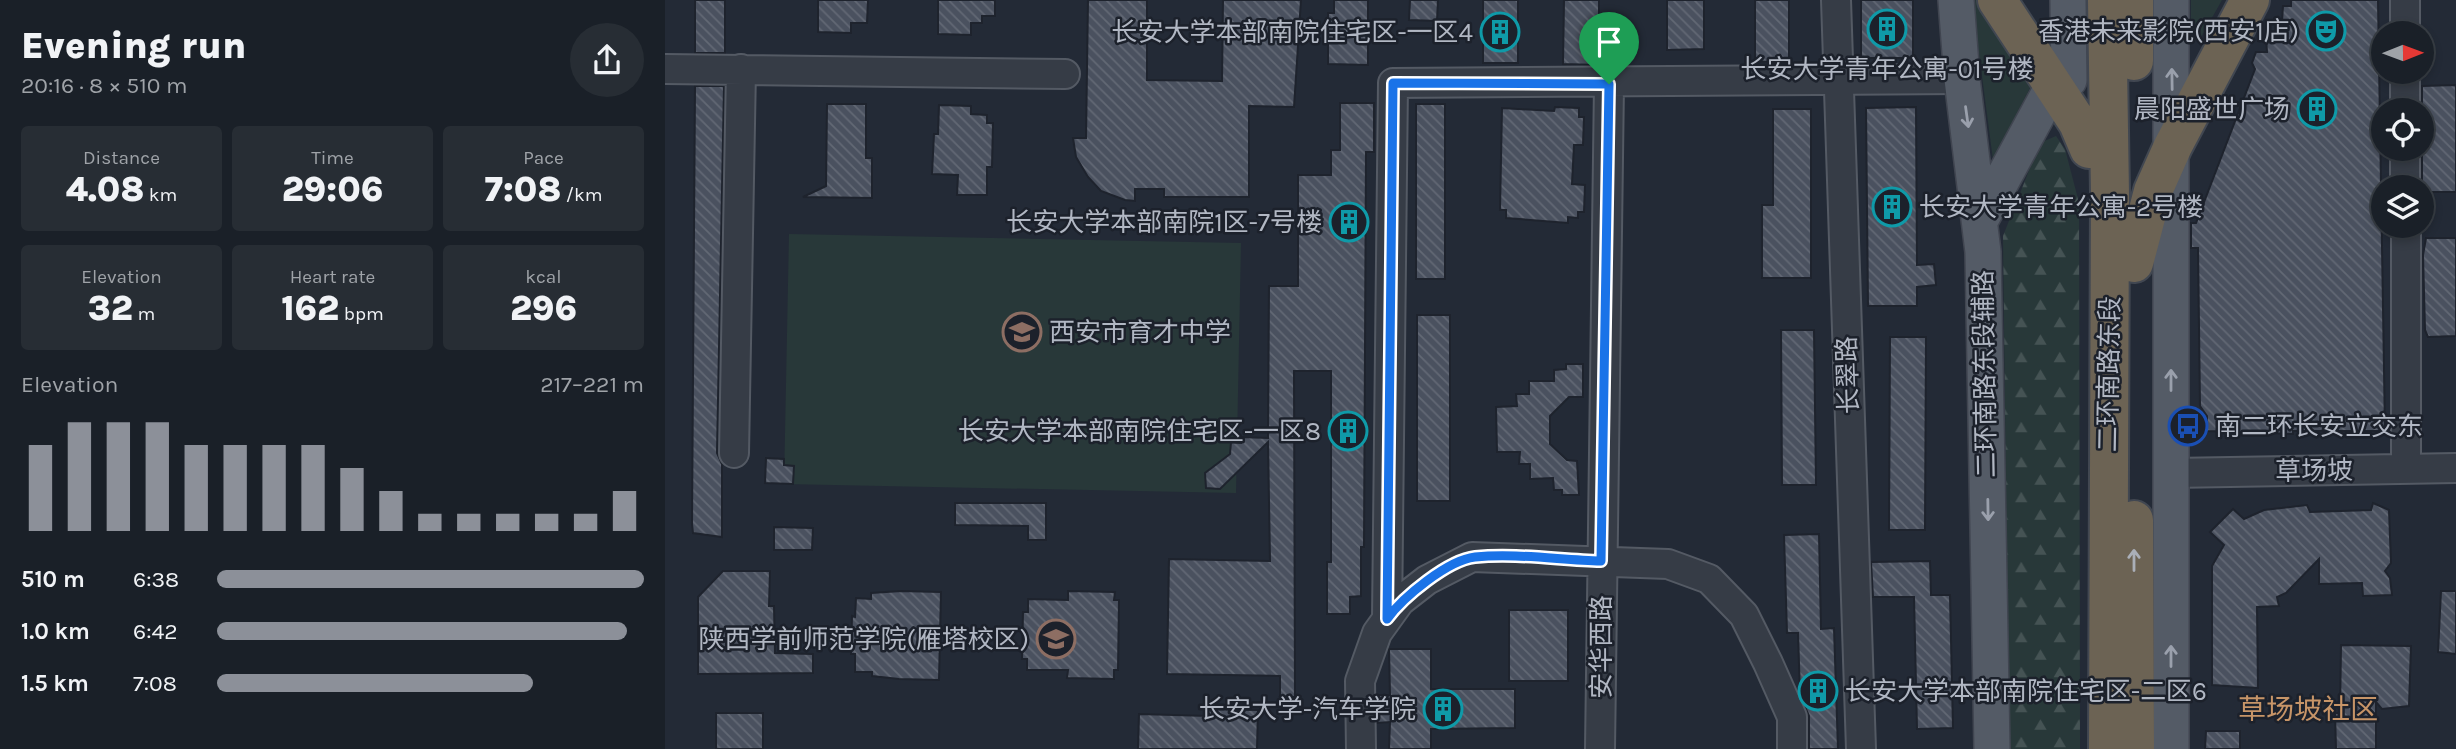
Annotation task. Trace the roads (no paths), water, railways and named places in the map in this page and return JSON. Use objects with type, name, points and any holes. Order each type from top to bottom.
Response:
[{"type":"highway","points":[[1997,0],[2063,85],[2089,149]]},
{"type":"highway","points":[[2089,0],[2092,749]]},
{"type":"highway","name":"二环南路东段","points":[[2107,0],[2108,749]]},
{"type":"highway","name":"二环南路东段","points":[[2134,0],[2136,749]]},
{"type":"highway","points":[[2134,263],[2153,191],[2173,146],[2250,0]]},
{"type":"highway","points":[[2090,268],[2109,347]]},
{"type":"main road","name":"二环南路东段辅路","points":[[1956,0],[1962,79],[1980,221],[1993,749]]},
{"type":"main road","points":[[1980,221],[2063,85],[2068,0]]},
{"type":"main road","points":[[2171,0],[2171,749]]},
{"type":"street","name":"长翠路","points":[[1836,0],[1861,749]]},
{"type":"street","points":[[2405,0],[2405,21]]},
{"type":"street","points":[[665,69],[1065,74]]},
{"type":"street","points":[[734,453],[741,69]]},
{"type":"street","points":[[1387,619],[1393,83],[1609,84],[1962,79]]},
{"type":"street","name":"安华西路","points":[[1600,749],[1609,84]]},
{"type":"street","points":[[2406,238],[2406,469]]},
{"type":"street","name":"草场坡","points":[[2172,473],[2456,468]]},
{"type":"street","points":[[1361,749],[1360,681],[1370,647],[1400,601],[1427,580],[1472,557],[1668,564],[1709,579],[1744,615],[1769,663],[1792,717],[1792,749]]},
{"type":"place","name":"长安大学青年公寓-01号楼","points":[[1887,29]]},
{"type":"place","name":"香港未来影院(西安1店)","points":[[2326,31]]},
{"type":"place","name":"长安大学本部南院住宅区-一区4","points":[[1500,32]]},
{"type":"place","name":"晨阳盛世广场","points":[[2317,109]]},
{"type":"place","name":"长安大学青年公寓-2号楼","points":[[1892,207]]},
{"type":"place","name":"长安大学本部南院1区-7号楼","points":[[1349,222]]},
{"type":"place","name":"西安市育才中学","points":[[1022,332]]},
{"type":"place","name":"南二环长安立交东","points":[[2188,426]]},
{"type":"place","name":"长安大学本部南院住宅区-一区8","points":[[1348,431]]},
{"type":"place","name":"陕西学前师范学院(雁塔校区)","points":[[1056,639]]},
{"type":"place","name":"长安大学本部南院住宅区-二区6","points":[[1818,691]]},
{"type":"place","name":"长安大学-汽车学院","points":[[1443,709]]},
{"type":"district","name":"草场坡社区","points":[[2308,709]]}]
